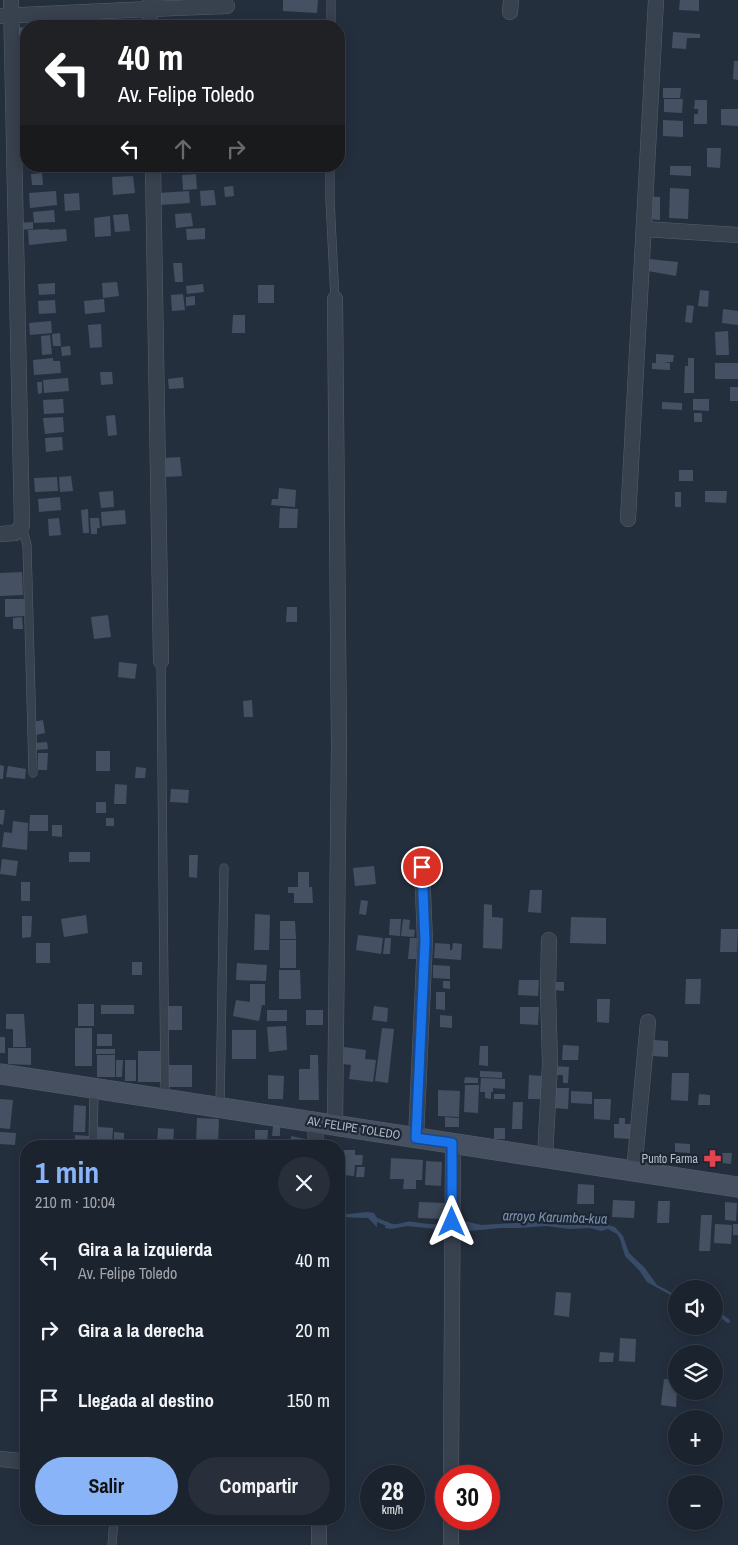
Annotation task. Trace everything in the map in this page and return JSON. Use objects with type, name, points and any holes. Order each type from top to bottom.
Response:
[{"type":"main road","name":"AV. FELIPE TOLEDO","points":[[0,1074],[738,1187]]},
{"type":"street","points":[[0,534],[15,533],[22,526],[6,16],[11,0]]},
{"type":"street","points":[[628,519],[656,0]]},
{"type":"street","points":[[6,16],[150,5],[227,6]]},
{"type":"street","points":[[150,5],[150,20]]},
{"type":"street","points":[[153,172],[161,661]]},
{"type":"street","points":[[644,229],[738,235]]},
{"type":"street","points":[[335,299],[339,755],[335,1125]]},
{"type":"street","points":[[416,1138],[425,941],[422,867]]},
{"type":"street","points":[[545,1157],[550,1064],[549,940]]},
{"type":"street","points":[[634,1171],[648,1022]]},
{"type":"street","points":[[315,1122],[316,1140]]},
{"type":"street","points":[[451,1465],[452,1143]]},
{"type":"street","points":[[0,1459],[20,1461]]},
{"type":"street","points":[[319,1525],[319,1545]]},
{"type":"street","points":[[451,1530],[451,1545]]},
{"type":"lane","points":[[331,0],[331,20]]},
{"type":"lane","points":[[330,172],[335,299]]},
{"type":"lane","points":[[22,526],[28,545],[33,773]]},
{"type":"lane","points":[[161,661],[165,1099]]},
{"type":"lane","points":[[220,1107],[224,868]]},
{"type":"lane","points":[[93,1140],[94,1088]]},
{"type":"lane","points":[[112,1545],[114,1525]]},
{"type":"water","points":[[374,1213],[377,1218],[377,1227],[368,1218],[345,1217],[345,1214]]},
{"type":"water","points":[[386,1221],[394,1224],[410,1221],[447,1225],[446,1230],[407,1226],[392,1229],[385,1228]]},
{"type":"water","points":[[465,1221],[481,1225],[532,1222],[564,1225],[608,1225],[615,1227],[623,1236],[629,1253],[644,1267],[657,1285],[668,1291],[668,1294],[647,1282],[639,1270],[625,1256],[617,1234],[608,1229],[601,1231],[590,1228],[569,1229],[546,1226],[459,1232],[460,1223]]},
{"type":"building","points":[[283,0],[318,0],[317,13],[283,11]]},
{"type":"building","points":[[680,0],[699,0],[699,11],[679,10]]},
{"type":"building","points":[[15,28],[20,28],[20,46],[16,46]]},
{"type":"building","points":[[673,32],[700,34],[700,38],[687,38],[686,49],[672,48]]},
{"type":"building","points":[[734,61],[738,61],[738,80],[733,79]]},
{"type":"building","points":[[663,88],[681,88],[680,98],[663,98]]},
{"type":"building","points":[[664,99],[683,99],[682,113],[664,112]]},
{"type":"building","points":[[695,100],[707,100],[707,124],[694,124],[694,114],[698,114],[698,109],[694,109]]},
{"type":"building","points":[[721,109],[738,109],[738,126],[721,125]]},
{"type":"building","points":[[663,120],[683,121],[683,137],[663,136]]},
{"type":"building","points":[[707,148],[721,148],[720,168],[707,167]]},
{"type":"building","points":[[670,166],[691,166],[691,176],[670,175]]},
{"type":"building","points":[[42,173],[43,185],[32,185],[31,174]]},
{"type":"building","points":[[196,174],[197,189],[183,190],[182,175]]},
{"type":"building","points":[[133,176],[135,193],[113,195],[112,177]]},
{"type":"building","points":[[233,186],[234,196],[225,197],[224,187]]},
{"type":"building","points":[[670,188],[689,189],[688,219],[669,218]]},
{"type":"building","points":[[214,190],[216,205],[201,206],[200,191]]},
{"type":"building","points":[[56,191],[57,205],[30,208],[29,193]]},
{"type":"building","points":[[189,191],[190,203],[159,205],[158,193]]},
{"type":"building","points":[[79,193],[80,210],[65,211],[64,194]]},
{"type":"building","points":[[647,196],[660,197],[660,220],[646,219]]},
{"type":"building","points":[[54,210],[55,222],[34,223],[33,212]]},
{"type":"building","points":[[191,213],[193,226],[176,228],[175,214]]},
{"type":"building","points":[[128,214],[130,231],[115,232],[113,215]]},
{"type":"building","points":[[110,216],[111,236],[95,237],[94,218]]},
{"type":"building","points":[[33,222],[33,229],[18,230],[18,223]]},
{"type":"building","points":[[205,228],[205,239],[187,240],[186,229]]},
{"type":"building","points":[[66,229],[67,241],[29,245],[28,230]]},
{"type":"building","points":[[649,259],[678,262],[676,276],[648,271]]},
{"type":"building","points":[[173,263],[182,263],[183,282],[175,282]]},
{"type":"building","points":[[117,282],[119,296],[103,298],[102,283]]},
{"type":"building","points":[[55,283],[55,294],[39,295],[38,284]]},
{"type":"building","points":[[203,284],[204,292],[187,294],[186,286]]},
{"type":"building","points":[[258,285],[274,285],[274,303],[258,303]]},
{"type":"building","points":[[700,290],[709,291],[708,307],[698,306]]},
{"type":"building","points":[[183,294],[185,310],[172,311],[171,295]]},
{"type":"building","points":[[195,296],[195,305],[186,306],[186,297]]},
{"type":"building","points":[[104,299],[105,312],[85,314],[84,301]]},
{"type":"building","points":[[55,300],[56,313],[39,314],[38,301]]},
{"type":"building","points":[[687,305],[694,306],[692,323],[685,322]]},
{"type":"building","points":[[723,309],[738,311],[738,325],[722,323]]},
{"type":"building","points":[[233,315],[245,315],[245,333],[232,333]]},
{"type":"building","points":[[51,321],[52,333],[30,335],[29,323]]},
{"type":"building","points":[[101,324],[102,347],[90,348],[88,325]]},
{"type":"building","points":[[728,331],[729,355],[716,355],[715,332]]},
{"type":"building","points":[[60,333],[61,346],[53,346],[52,334]]},
{"type":"building","points":[[50,335],[52,354],[42,355],[41,336]]},
{"type":"building","points":[[70,346],[71,355],[62,356],[61,347]]},
{"type":"building","points":[[656,354],[674,355],[673,362],[664,362],[670,363],[670,370],[652,369],[652,363],[656,363]]},
{"type":"building","points":[[53,358],[53,361],[60,361],[61,373],[34,375],[33,360]]},
{"type":"building","points":[[688,358],[694,358],[694,393],[684,393],[685,366],[688,366]]},
{"type":"building","points":[[715,363],[738,363],[738,379],[715,379]]},
{"type":"building","points":[[100,372],[112,372],[113,384],[101,385]]},
{"type":"building","points":[[183,377],[184,388],[169,389],[168,379]]},
{"type":"building","points":[[68,378],[69,391],[44,393],[43,380]]},
{"type":"building","points":[[37,382],[42,382],[42,393],[38,394]]},
{"type":"building","points":[[730,387],[738,387],[738,401],[730,401]]},
{"type":"building","points":[[63,399],[64,413],[44,414],[43,400]]},
{"type":"building","points":[[693,399],[709,399],[709,411],[693,410]]},
{"type":"building","points":[[662,402],[682,403],[682,410],[662,409]]},
{"type":"building","points":[[694,413],[702,413],[702,422],[694,422]]},
{"type":"building","points":[[115,415],[117,435],[108,436],[106,416]]},
{"type":"building","points":[[63,417],[64,432],[45,434],[43,418]]},
{"type":"building","points":[[62,437],[63,450],[46,452],[45,438]]},
{"type":"building","points":[[180,457],[182,476],[166,477],[164,458]]},
{"type":"building","points":[[679,470],[693,470],[693,481],[679,481]]},
{"type":"building","points":[[71,476],[73,491],[60,492],[59,477]]},
{"type":"building","points":[[57,477],[58,491],[35,492],[34,478]]},
{"type":"building","points":[[279,488],[296,490],[295,507],[271,505],[272,499],[278,499]]},
{"type":"building","points":[[113,491],[114,507],[101,508],[99,492]]},
{"type":"building","points":[[705,491],[727,491],[726,503],[705,502]]},
{"type":"building","points":[[675,492],[681,492],[681,507],[675,507]]},
{"type":"building","points":[[60,497],[61,510],[39,512],[38,499]]},
{"type":"building","points":[[280,508],[298,509],[297,528],[279,528]]},
{"type":"building","points":[[88,509],[89,533],[83,533],[81,510]]},
{"type":"building","points":[[125,510],[126,524],[102,526],[101,512]]},
{"type":"building","points":[[59,518],[61,535],[49,536],[48,519]]},
{"type":"building","points":[[90,518],[99,518],[100,528],[97,528],[97,534],[91,534]]},
{"type":"building","points":[[22,572],[23,595],[0,596],[0,573]]},
{"type":"building","points":[[5,599],[24,599],[25,616],[5,617]]},
{"type":"building","points":[[287,607],[297,607],[297,622],[286,622]]},
{"type":"building","points":[[108,615],[111,637],[94,639],[91,617]]},
{"type":"building","points":[[22,617],[23,629],[13,629],[13,618]]},
{"type":"building","points":[[119,662],[137,664],[135,679],[118,677]]},
{"type":"building","points":[[252,700],[253,717],[244,717],[243,701]]},
{"type":"building","points":[[43,720],[45,733],[35,735],[33,722]]},
{"type":"building","points":[[47,742],[48,749],[35,750],[34,743]]},
{"type":"building","points":[[96,751],[110,751],[110,771],[96,771]]},
{"type":"building","points":[[38,753],[48,753],[47,770],[38,770]]},
{"type":"building","points":[[0,765],[4,766],[3,779],[0,779]]},
{"type":"building","points":[[8,766],[26,769],[25,779],[6,777]]},
{"type":"building","points":[[136,767],[146,768],[145,778],[135,778]]},
{"type":"building","points":[[115,784],[127,785],[126,804],[114,804]]},
{"type":"building","points":[[171,789],[189,790],[188,803],[170,802]]},
{"type":"building","points":[[96,802],[106,802],[106,813],[96,813]]},
{"type":"building","points":[[0,810],[5,810],[3,825],[0,824]]},
{"type":"building","points":[[30,815],[48,815],[48,831],[29,831]]},
{"type":"building","points":[[106,818],[114,818],[114,826],[106,826]]},
{"type":"building","points":[[13,821],[28,823],[27,850],[2,847],[4,832],[12,833]]},
{"type":"building","points":[[52,825],[62,825],[62,837],[52,836]]},
{"type":"building","points":[[69,852],[90,852],[90,862],[69,862]]},
{"type":"building","points":[[189,855],[198,855],[197,878],[189,877]]},
{"type":"building","points":[[2,859],[18,861],[16,876],[0,874]]},
{"type":"building","points":[[374,866],[376,884],[355,886],[353,868]]},
{"type":"building","points":[[298,872],[309,872],[309,887],[312,887],[313,903],[294,903],[294,893],[288,893],[288,887],[298,887]]},
{"type":"building","points":[[21,882],[30,882],[30,901],[21,901]]},
{"type":"building","points":[[530,890],[542,890],[541,913],[528,912]]},
{"type":"building","points":[[361,900],[368,901],[366,915],[359,914]]},
{"type":"building","points":[[484,904],[492,905],[492,917],[503,918],[502,949],[483,948]]},
{"type":"building","points":[[255,914],[270,915],[269,950],[254,950]]},
{"type":"building","points":[[86,915],[88,933],[64,937],[61,919]]},
{"type":"building","points":[[22,916],[32,916],[31,937],[22,938]]},
{"type":"building","points":[[571,917],[606,918],[606,944],[570,943]]},
{"type":"building","points":[[390,919],[401,919],[400,936],[389,935]]},
{"type":"building","points":[[403,919],[410,920],[409,929],[415,930],[414,937],[401,936]]},
{"type":"building","points":[[280,921],[295,921],[296,939],[280,939]]},
{"type":"building","points":[[721,929],[738,929],[737,952],[720,952]]},
{"type":"building","points":[[358,935],[383,938],[381,954],[356,950]]},
{"type":"building","points":[[385,938],[391,938],[390,954],[383,954]]},
{"type":"building","points":[[410,938],[417,938],[416,959],[408,959]]},
{"type":"building","points":[[280,940],[296,940],[296,968],[280,968]]},
{"type":"building","points":[[36,943],[50,943],[50,963],[36,963]]},
{"type":"building","points":[[435,943],[450,944],[450,950],[452,950],[453,943],[462,944],[461,960],[434,958]]},
{"type":"building","points":[[132,962],[142,962],[142,975],[132,975]]},
{"type":"building","points":[[237,963],[267,965],[266,981],[236,980]]},
{"type":"building","points":[[433,965],[450,966],[450,979],[433,978]]},
{"type":"building","points":[[279,970],[300,970],[301,999],[279,999]]},
{"type":"building","points":[[686,979],[701,979],[700,1004],[685,1004]]},
{"type":"building","points":[[519,980],[539,980],[538,996],[518,995]]},
{"type":"building","points":[[443,981],[450,981],[450,989],[443,988]]},
{"type":"building","points":[[554,982],[564,982],[564,991],[554,990]]},
{"type":"building","points":[[250,984],[265,984],[265,1005],[262,1005],[259,1021],[233,1016],[236,1000],[250,1002]]},
{"type":"building","points":[[436,992],[445,992],[445,1010],[436,1009]]},
{"type":"building","points":[[597,999],[610,999],[609,1023],[597,1022]]},
{"type":"building","points":[[78,1004],[94,1004],[94,1026],[78,1026]]},
{"type":"building","points":[[101,1005],[134,1005],[134,1014],[101,1014]]},
{"type":"building","points":[[168,1006],[182,1006],[182,1030],[168,1030]]},
{"type":"building","points":[[374,1006],[388,1008],[387,1022],[372,1020]]},
{"type":"building","points":[[520,1007],[539,1007],[538,1025],[520,1024]]},
{"type":"building","points":[[267,1010],[287,1010],[287,1021],[267,1021]]},
{"type":"building","points":[[306,1010],[323,1010],[323,1025],[306,1025]]},
{"type":"building","points":[[6,1014],[24,1014],[25,1029],[6,1029]]},
{"type":"building","points":[[440,1015],[452,1016],[452,1028],[440,1027]]},
{"type":"building","points":[[286,1026],[287,1050],[269,1052],[267,1027]]},
{"type":"building","points":[[75,1028],[92,1028],[92,1066],[75,1066]]},
{"type":"building","points":[[382,1028],[394,1029],[388,1083],[375,1081]]},
{"type":"building","points":[[13,1029],[25,1029],[26,1047],[13,1047]]},
{"type":"building","points":[[232,1030],[256,1030],[256,1059],[232,1059]]},
{"type":"building","points":[[97,1034],[112,1034],[112,1046],[97,1046]]},
{"type":"building","points":[[0,1037],[5,1037],[5,1053],[0,1053]]},
{"type":"building","points":[[654,1040],[668,1041],[668,1057],[653,1056]]},
{"type":"building","points":[[563,1045],[579,1046],[578,1060],[562,1060]]},
{"type":"building","points":[[480,1046],[488,1046],[488,1066],[479,1065]]},
{"type":"building","points":[[344,1047],[366,1050],[365,1059],[376,1060],[373,1082],[349,1079],[351,1065],[342,1064]]},
{"type":"building","points":[[8,1048],[31,1048],[31,1065],[8,1064]]},
{"type":"building","points":[[96,1049],[115,1049],[115,1054],[96,1054]]},
{"type":"building","points":[[138,1051],[161,1051],[161,1082],[138,1082]]},
{"type":"building","points":[[97,1055],[115,1055],[115,1077],[97,1077]]},
{"type":"building","points":[[310,1055],[318,1055],[319,1100],[299,1100],[299,1069],[310,1069]]},
{"type":"building","points":[[116,1060],[123,1060],[122,1077],[116,1077]]},
{"type":"building","points":[[125,1060],[136,1060],[136,1081],[125,1081]]},
{"type":"building","points":[[167,1065],[192,1065],[192,1087],[167,1087]]},
{"type":"building","points":[[553,1066],[569,1067],[568,1083],[563,1083],[563,1075],[552,1075]]},
{"type":"building","points":[[480,1071],[502,1072],[502,1078],[480,1077]]},
{"type":"building","points":[[672,1073],[689,1073],[688,1101],[671,1100]]},
{"type":"building","points":[[268,1075],[284,1076],[283,1099],[268,1099]]},
{"type":"building","points":[[529,1075],[542,1076],[541,1099],[528,1099]]},
{"type":"building","points":[[465,1077],[478,1078],[478,1083],[464,1083]]},
{"type":"building","points":[[481,1078],[505,1079],[505,1089],[493,1088],[491,1099],[485,1098],[485,1092],[480,1092]]},
{"type":"building","points":[[465,1085],[479,1085],[478,1113],[464,1112]]},
{"type":"building","points":[[555,1088],[569,1088],[568,1109],[554,1108]]},
{"type":"building","points":[[438,1090],[460,1091],[459,1117],[438,1116]]},
{"type":"building","points":[[571,1091],[592,1092],[592,1104],[571,1103]]},
{"type":"building","points":[[494,1094],[505,1094],[505,1099],[494,1099]]},
{"type":"building","points":[[699,1094],[710,1095],[710,1105],[698,1105]]},
{"type":"building","points":[[0,1099],[13,1100],[10,1129],[0,1128]]},
{"type":"building","points":[[594,1099],[611,1099],[610,1120],[594,1119]]},
{"type":"building","points":[[513,1102],[523,1102],[522,1129],[512,1129]]},
{"type":"building","points":[[74,1105],[86,1106],[85,1132],[73,1132]]},
{"type":"building","points":[[445,1117],[459,1118],[459,1127],[445,1127]]},
{"type":"building","points":[[197,1118],[219,1119],[218,1140],[196,1140]]},
{"type":"building","points":[[619,1118],[625,1118],[625,1124],[631,1124],[631,1139],[614,1138],[614,1124],[619,1124]]},
{"type":"building","points":[[273,1126],[280,1126],[280,1136],[272,1136]]},
{"type":"building","points":[[98,1127],[113,1128],[112,1140],[97,1140]]},
{"type":"building","points":[[158,1128],[174,1129],[173,1140],[157,1140]]},
{"type":"building","points":[[494,1128],[505,1128],[505,1139],[494,1139]]},
{"type":"building","points":[[255,1130],[268,1130],[267,1140],[255,1140]]},
{"type":"building","points":[[0,1132],[16,1133],[15,1145],[0,1144]]},
{"type":"building","points":[[114,1132],[124,1133],[124,1140],[114,1140]]},
{"type":"building","points":[[75,1135],[89,1136],[89,1140],[75,1140]]},
{"type":"building","points":[[291,1136],[310,1140],[291,1140]]},
{"type":"building","points":[[675,1143],[690,1144],[690,1153],[675,1152]]},
{"type":"building","points":[[345,1150],[355,1150],[355,1155],[363,1155],[362,1165],[355,1165],[354,1176],[345,1175]]},
{"type":"building","points":[[722,1153],[732,1153],[731,1164],[722,1163]]},
{"type":"building","points":[[391,1158],[423,1160],[422,1180],[416,1180],[416,1189],[403,1189],[404,1179],[390,1179]]},
{"type":"building","points":[[426,1161],[442,1162],[441,1186],[425,1185]]},
{"type":"building","points":[[357,1167],[365,1167],[364,1177],[356,1177]]},
{"type":"building","points":[[578,1184],[594,1185],[594,1204],[577,1204]]},
{"type":"building","points":[[613,1200],[635,1201],[634,1218],[612,1217]]},
{"type":"building","points":[[658,1201],[670,1201],[669,1223],[657,1223]]},
{"type":"building","points":[[419,1202],[445,1203],[444,1219],[418,1218]]},
{"type":"building","points":[[725,1202],[737,1203],[736,1221],[725,1220]]},
{"type":"building","points":[[701,1215],[712,1215],[710,1251],[699,1251]]},
{"type":"building","points":[[715,1224],[732,1225],[731,1244],[714,1243]]},
{"type":"building","points":[[733,1224],[738,1224],[738,1235],[733,1235]]},
{"type":"building","points":[[556,1292],[571,1293],[569,1317],[554,1315]]},
{"type":"building","points":[[620,1338],[636,1339],[635,1362],[619,1361]]},
{"type":"building","points":[[600,1352],[614,1353],[613,1362],[599,1362]]},
{"type":"building","points":[[664,1379],[668,1379],[668,1400],[676,1400],[676,1407],[661,1405]]},
{"type":"waterway","name":"arroyo Karumba-kua","points":[[373,1218],[389,1225]]},
{"type":"waterway","name":"arroyo Karumba-kua","points":[[723,1317],[728,1321]]},
{"type":"place","name":"Punto Farma","points":[[712,1159]]},
{"type":"route","points":[[422,867],[425,941],[416,1138],[452,1143],[452,1222]]}]
